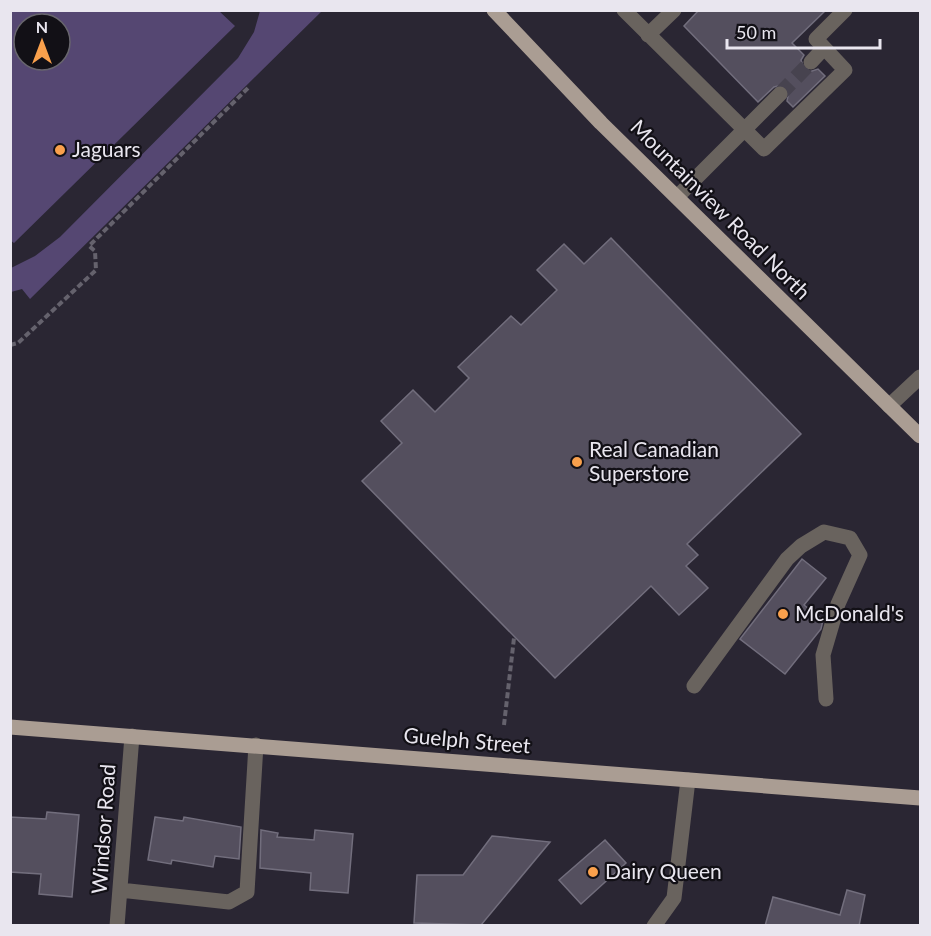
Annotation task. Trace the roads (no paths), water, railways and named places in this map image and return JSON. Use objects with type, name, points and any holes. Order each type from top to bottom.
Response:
[{"type":"main road","name":"Mountainview Road North","points":[[494,10],[677,197],[921,435]]},
{"type":"main road","name":"Guelph Street","points":[[10,727],[921,798]]},
{"type":"street","points":[[624,10],[765,149],[845,70],[816,39],[845,10]]},
{"type":"street","points":[[648,35],[674,10]]},
{"type":"street","points":[[811,62],[824,48]]},
{"type":"street","points":[[677,197],[780,94]]},
{"type":"street","points":[[889,406],[921,377]]},
{"type":"street","points":[[694,687],[787,559],[801,546],[824,532],[850,538],[860,555],[838,604],[823,655],[826,699]]},
{"type":"street","name":"Windsor Road","points":[[117,926],[132,736]]},
{"type":"street","points":[[120,890],[229,902],[247,892],[256,746]]},
{"type":"street","points":[[654,926],[674,898],[688,780]]},
{"type":"tunnel","points":[[780,94],[811,62]]},
{"type":"place","name":"Jaguars","points":[[60,150]]},
{"type":"place","name":"Real Canadian Superstore","points":[[577,462]]},
{"type":"place","name":"McDonald's","points":[[783,614]]},
{"type":"place","name":"Dairy Queen","points":[[593,872]]}]
